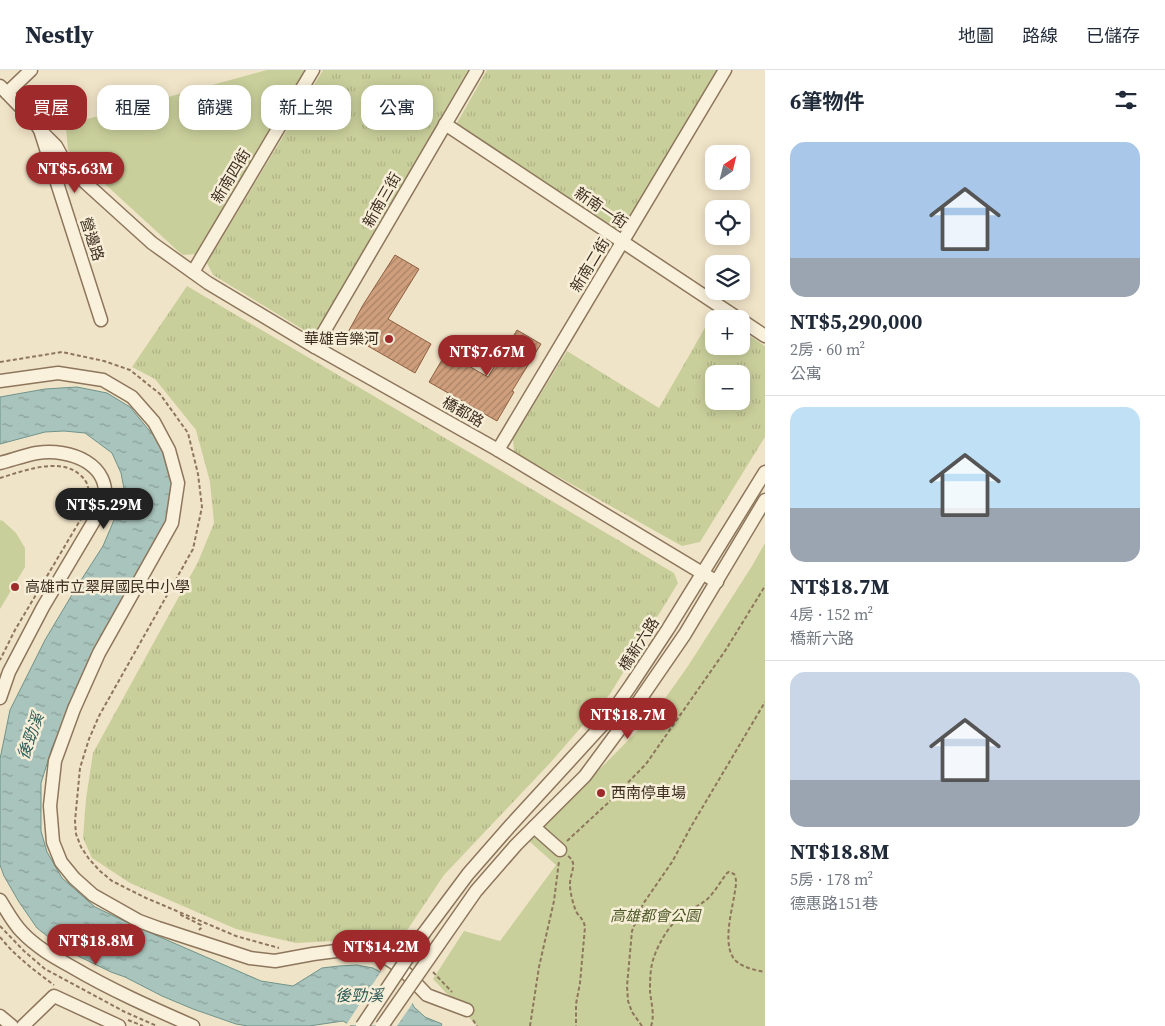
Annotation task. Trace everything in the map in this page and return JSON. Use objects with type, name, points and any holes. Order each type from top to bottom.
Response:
[{"type":"street","points":[[3,90],[31,70]]},
{"type":"street","name":"新南四街","points":[[193,272],[313,70]]},
{"type":"street","name":"新南三街","points":[[315,347],[476,70]]},
{"type":"street","name":"新南二街","points":[[498,450],[725,70]]},
{"type":"street","name":"營邊路","points":[[3,90],[15,102]]},
{"type":"street","name":"新南一街","points":[[445,124],[725,310]]},
{"type":"street","name":"營邊路","points":[[40,130],[101,320]]},
{"type":"street","name":"橋都路","points":[[40,130],[56,146],[68,166],[152,243],[193,272],[315,347],[498,450],[717,582]]},
{"type":"street","name":"新南一街","points":[[750,326],[765,336]]},
{"type":"street","points":[[0,381],[58,373],[103,380],[132,397],[154,422],[169,450],[178,483],[172,523],[99,653],[74,709],[56,761],[50,806],[53,842],[61,862],[74,878],[93,895],[139,921],[158,928],[250,958],[275,961],[344,950],[375,951],[394,963],[427,995],[467,1010]]},
{"type":"street","points":[[0,463],[43,452],[79,458],[92,465],[100,475],[103,480],[106,496],[104,504],[43,607],[9,672],[0,698]]},
{"type":"street","name":"橋新六路","points":[[362,1026],[424,933],[468,874],[606,721],[631,686],[765,472]]},
{"type":"street","points":[[382,1026],[476,891],[516,845],[585,776],[619,730],[685,634],[765,500]]},
{"type":"street","points":[[534,827],[560,850]]},
{"type":"street","points":[[0,900],[20,931],[51,955],[89,978],[193,1026]]},
{"type":"street","points":[[23,1026],[54,996],[120,1022]]},
{"type":"street","points":[[0,1016],[12,1026]]},
{"type":"path","points":[[0,362],[62,352],[104,361],[130,370],[160,394],[188,434],[198,474],[202,507],[193,548],[99,716],[89,740],[80,768],[75,821],[76,834],[81,847],[89,859],[112,881],[182,914],[236,936],[278,948]]},
{"type":"path","points":[[0,478],[27,469],[59,466],[71,468],[84,479],[89,493],[88,507],[15,630],[0,660]]},
{"type":"path","points":[[530,1026],[539,967],[554,901],[560,850],[568,839],[609,802],[646,764],[725,651],[765,586]]},
{"type":"path","points":[[642,1026],[632,1012],[628,1001],[627,986],[632,931],[643,904],[672,862],[765,702]]},
{"type":"path","points":[[560,850],[572,858],[574,862],[570,886],[576,912],[584,923],[585,928],[580,983],[576,1004],[576,1026]]},
{"type":"path","points":[[651,1026],[653,1015],[650,988],[653,960],[663,939],[668,929],[677,919],[707,899],[727,873],[734,874],[736,883],[728,933],[731,954],[736,961],[750,969],[765,972]]},
{"type":"path","points":[[182,914],[201,924],[201,928],[198,931]]},
{"type":"path","points":[[0,937],[20,958],[58,987]]},
{"type":"path","points":[[386,944],[404,942]]},
{"type":"path","points":[[431,971],[456,996]]},
{"type":"path","points":[[120,1022],[143,1026]]},
{"type":"green space","points":[[267,70],[309,70],[300,85],[261,85],[261,130],[273,130],[198,254],[183,255],[68,150],[66,130],[87,130],[87,119],[97,116],[97,130],[169,130],[169,97],[179,94],[179,130],[251,130],[251,85],[212,85]]},
{"type":"green space","points":[[323,70],[468,70],[318,331],[307,332],[213,275],[207,263],[287,130],[351,130],[351,85],[314,85]]},
{"type":"green space","points":[[487,70],[717,70],[621,231],[616,233],[460,131],[457,123]]},
{"type":"green space","points":[[187,286],[674,573],[678,583],[610,694],[551,762],[444,875],[408,929],[391,938],[296,943],[236,929],[130,883],[92,858],[83,838],[86,799],[93,753],[198,562],[214,523],[210,482],[196,430],[155,379],[132,367]]},
{"type":"green space","points":[[705,328],[705,355],[750,355],[750,336],[765,346],[765,437],[700,542],[682,546],[514,452],[513,439],[567,351],[659,408]]},
{"type":"green space","points":[[0,520],[16,533],[25,548],[25,567],[0,609]]},
{"type":"green space","name":"高雄都會公園","points":[[765,543],[765,1026],[477,1026],[433,979],[464,931],[500,941],[556,865],[529,841],[654,714],[688,666]]},
{"type":"water","name":"後勁溪","points":[[77,387],[107,393],[130,407],[162,446],[175,489],[167,527],[85,672],[52,748],[41,783],[41,831],[47,852],[62,878],[95,907],[137,927],[261,981],[293,986],[322,968],[357,965],[373,968],[393,979],[407,993],[414,1007],[425,1017],[442,1024],[441,1026],[352,1026],[343,1021],[309,1026],[248,1026],[236,1024],[162,996],[78,956],[56,943],[37,928],[4,876],[0,865],[0,759],[10,710],[45,640],[103,546],[125,494],[121,473],[112,453],[85,433],[45,432],[0,444],[0,397],[45,389]]},
{"type":"pier","points":[[382,970],[394,977],[409,991],[414,1001],[397,1026],[346,1025]]},
{"type":"building","name":"華雄音樂河","points":[[395,255],[419,269],[388,319],[431,344],[415,373],[347,334]]},
{"type":"building","points":[[517,330],[541,344],[512,391],[514,392],[497,421],[429,382],[446,353],[488,377]]},
{"type":"place","name":"華雄音樂河","points":[[389,339]]},
{"type":"place","name":"高雄市立翠屏國民中小學","points":[[15,587]]},
{"type":"place","name":"西南停車場","points":[[601,793]]}]
